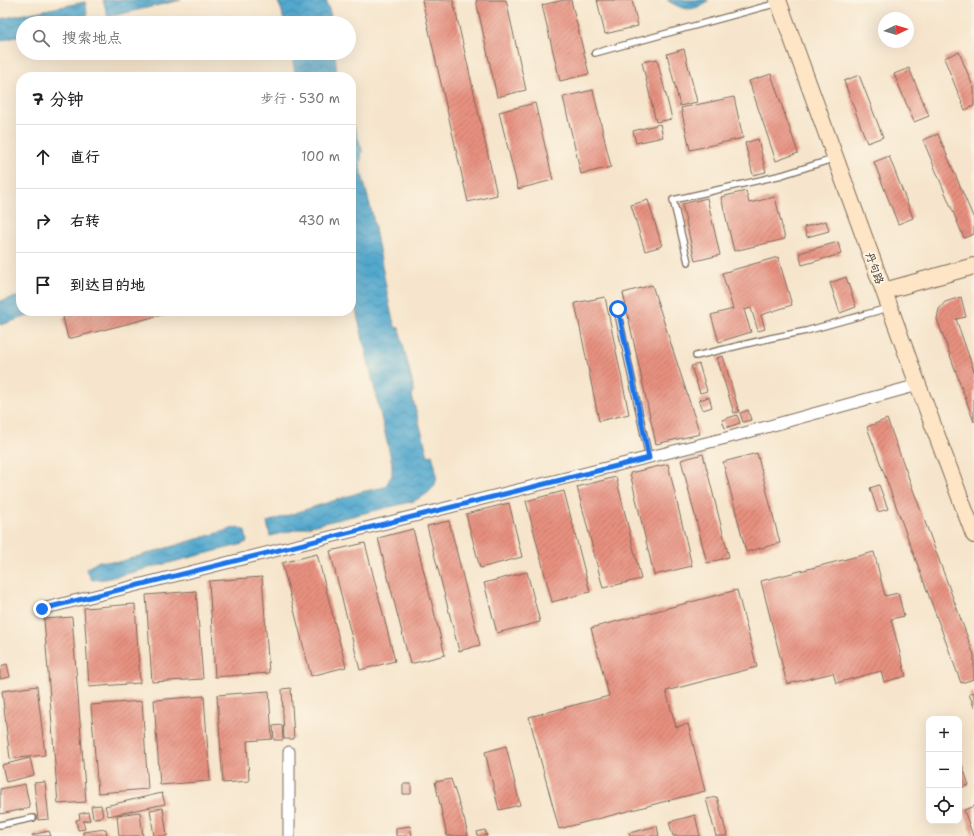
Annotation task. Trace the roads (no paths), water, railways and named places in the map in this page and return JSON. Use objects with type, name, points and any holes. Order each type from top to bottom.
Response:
[{"type":"street","name":"丹句路","points":[[778,2],[974,535]]},
{"type":"street","points":[[884,291],[974,266]]},
{"type":"street","points":[[42,609],[730,438],[918,385]]},
{"type":"street","points":[[289,752],[289,836]]},
{"type":"lane","points":[[595,53],[778,2]]},
{"type":"lane","points":[[688,262],[673,200],[782,175],[835,158]]},
{"type":"lane","points":[[696,356],[806,331],[890,308]]},
{"type":"lane","points":[[618,309],[649,458]]},
{"type":"lane","points":[[0,825],[34,818]]},
{"type":"water","points":[[103,0],[181,0],[112,16],[108,16]]},
{"type":"water","points":[[277,0],[326,0],[331,16],[283,16]]},
{"type":"water","points":[[667,0],[708,1],[692,9],[687,9]]},
{"type":"water","points":[[85,2],[87,16],[16,16],[16,37],[0,41],[0,19]]},
{"type":"water","points":[[292,60],[336,60],[337,72],[295,72]]},
{"type":"water","points":[[356,133],[362,150],[360,168],[372,213],[391,313],[395,327],[399,328],[414,390],[412,396],[428,456],[432,455],[436,479],[433,487],[428,492],[414,501],[270,536],[267,522],[361,492],[385,487],[392,475],[392,463],[356,310]]},
{"type":"water","points":[[16,297],[16,316],[28,316],[0,325],[0,301]]},
{"type":"water","points":[[238,527],[245,530],[247,542],[239,545],[106,579],[92,580],[86,569],[99,561],[119,562]]}]
